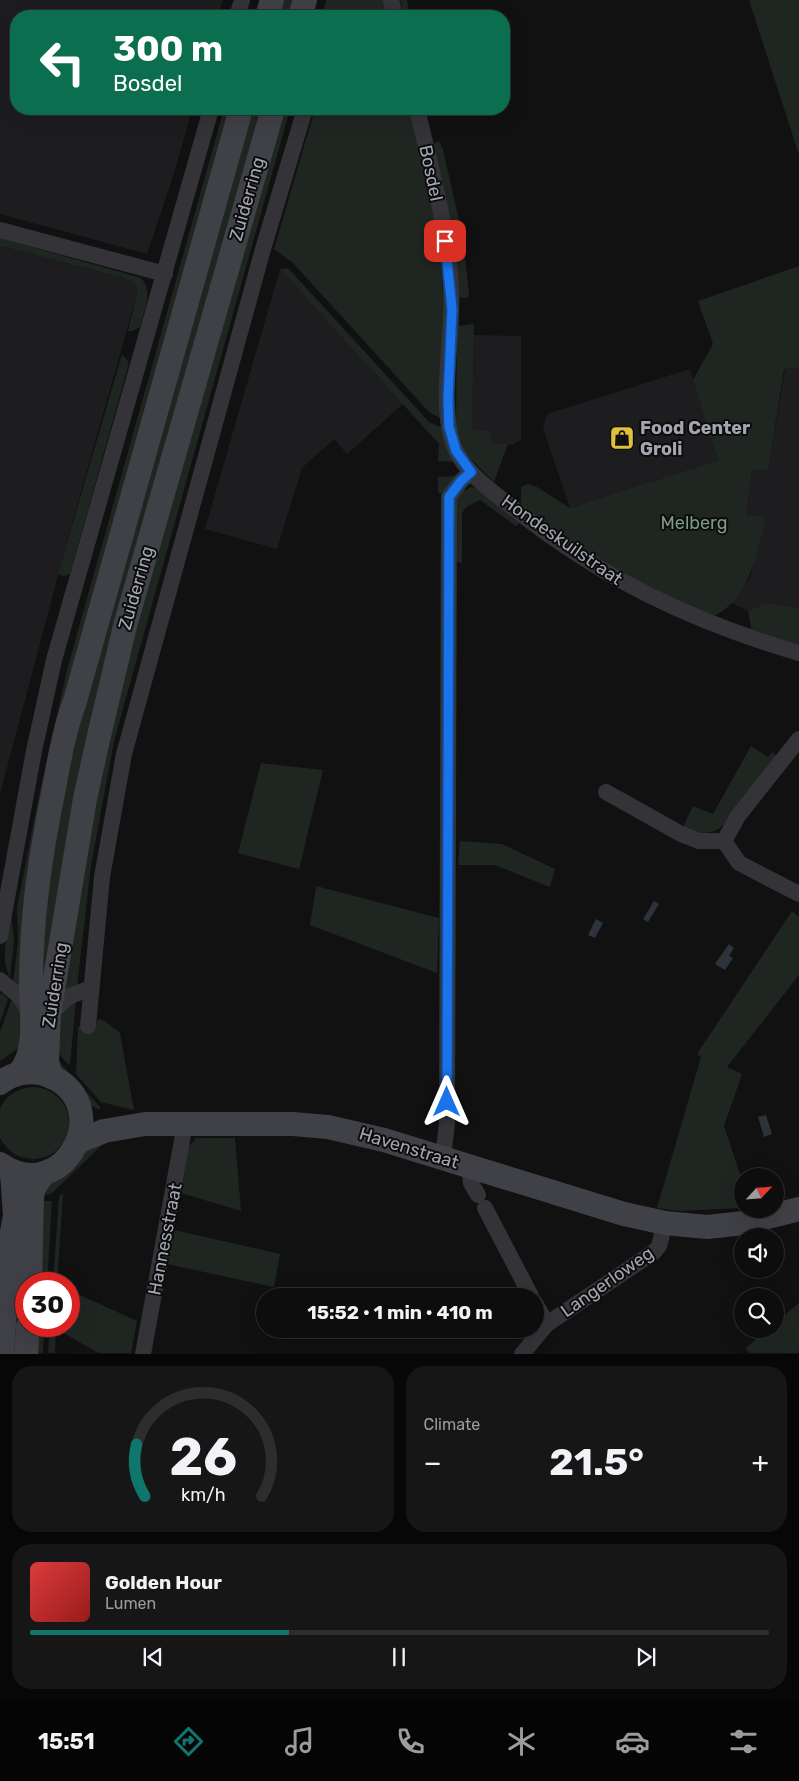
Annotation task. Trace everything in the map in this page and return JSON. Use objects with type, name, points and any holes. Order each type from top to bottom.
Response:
[{"type":"main road","name":"Zuiderring","points":[[51,1077],[46,1061],[40,1015],[33,928],[40,855],[64,730],[75,700],[239,115]]},
{"type":"main road","name":"Zuiderring","points":[[10,1078],[29,1058],[40,1015],[85,799],[125,626],[271,115]]},
{"type":"main road","points":[[2,1354],[10,1242],[15,1216],[6,1168],[32,1175],[44,1173],[66,1160],[79,1140],[82,1128],[80,1110],[68,1089],[51,1077],[38,1073],[10,1078]]},
{"type":"main road","name":"Havenstraat","points":[[80,1110],[145,1124]]},
{"type":"main road","name":"Havenstraat","points":[[79,1140],[104,1130],[145,1124],[293,1124],[328,1127],[352,1131],[624,1214],[665,1223]]},
{"type":"main road","points":[[30,1272],[32,1197],[34,1188],[44,1173]]},
{"type":"main road","points":[[665,1223],[707,1227],[744,1223],[799,1208]]},
{"type":"main road","points":[[26,1354],[27,1337]]},
{"type":"street","points":[[0,936],[34,751],[54,660],[209,115]]},
{"type":"street","name":"Zuiderring","points":[[88,1026],[102,877],[124,754],[263,249],[303,115]]},
{"type":"street","name":"Bosdel","points":[[419,115],[445,241],[451,284],[449,427],[456,451],[471,472]]},
{"type":"street","points":[[0,230],[164,274]]},
{"type":"street","points":[[442,1158],[447,1123],[449,497],[461,481],[471,472]]},
{"type":"street","name":"Hondeskuilstraat","points":[[471,472],[520,514],[594,566],[622,583],[681,612],[761,642],[799,653]]},
{"type":"street","points":[[724,840],[738,816],[799,739]]},
{"type":"street","points":[[606,792],[681,834],[699,841],[724,840]]},
{"type":"street","points":[[724,840],[740,863],[799,894]]},
{"type":"street","points":[[0,980],[40,1015],[70,996],[91,988]]},
{"type":"street","name":"Hannesstraat","points":[[143,1354],[185,1124]]},
{"type":"street","points":[[469,1167],[471,1183],[527,1288]]},
{"type":"street","name":"Langerloweg","points":[[522,1354],[548,1324],[654,1252],[659,1246],[665,1223]]},
{"type":"street","name":"Langerloweg","points":[[544,1318],[548,1324]]},
{"type":"shaded area","points":[[0,0],[223,0],[220,10],[10,10],[10,115],[190,115],[175,170],[147,254],[0,214]]},
{"type":"shaded area","points":[[0,246],[120,277],[135,283],[137,294],[68,538],[0,794]]},
{"type":"shaded area","points":[[280,269],[403,404],[347,454],[334,439],[302,468],[277,549],[205,529]]},
{"type":"shaded area","points":[[474,335],[521,336],[521,439],[513,445],[491,443],[472,430]]},
{"type":"shaded area","points":[[799,368],[799,608],[765,603],[748,611],[731,603],[750,578],[765,517],[746,516],[752,470],[768,469],[785,369]]},
{"type":"shaded area","name":"Food Center Groli","points":[[690,369],[718,460],[570,508],[543,428],[547,414]]},
{"type":"shaded area","points":[[654,901],[659,904],[648,922],[643,919]]},
{"type":"shaded area","points":[[596,919],[603,923],[595,938],[588,935]]},
{"type":"shaded area","points":[[729,944],[734,948],[729,956],[733,958],[725,970],[715,964]]},
{"type":"shaded area","points":[[766,1115],[772,1134],[764,1137],[758,1117]]},
{"type":"green space","points":[[281,0],[295,0],[292,10],[278,10]]},
{"type":"green space","points":[[326,0],[384,0],[386,10],[324,10]]},
{"type":"green space","points":[[400,0],[407,0],[409,10],[402,10]]},
{"type":"green space","points":[[749,0],[799,0],[799,155]]},
{"type":"green space","points":[[222,115],[230,115],[100,576],[26,993],[13,982],[18,942],[17,908],[36,810],[67,670]]},
{"type":"green space","points":[[248,115],[262,115],[37,1017],[49,830]]},
{"type":"green space","points":[[280,115],[288,115],[114,741],[91,866],[77,986],[65,992],[58,990],[94,805],[122,680]]},
{"type":"green space","points":[[313,115],[411,115],[430,192],[439,243],[443,309],[442,419],[429,412],[292,262],[274,249]]},
{"type":"green space","points":[[439,141],[443,150],[463,237],[469,295],[467,298],[458,297],[433,144]]},
{"type":"green space","points":[[0,238],[141,278],[147,289],[147,301],[140,327],[128,331],[137,294],[135,283],[120,277],[0,246]]},
{"type":"green space","name":"Melberg","points":[[799,266],[799,368],[784,369],[768,470],[752,470],[746,515],[766,517],[755,560],[743,588],[735,600],[724,610],[711,617],[617,573],[521,506],[521,487],[528,484],[537,487],[570,508],[718,460],[693,380],[713,344],[698,301]]},
{"type":"green space","points":[[288,268],[429,422],[442,428],[455,462],[438,461],[439,444],[280,269]]},
{"type":"green space","points":[[474,324],[472,430],[491,431],[491,443],[508,444],[494,482],[466,454],[456,429],[457,326]]},
{"type":"green space","points":[[122,354],[129,363],[70,574],[64,576],[58,574]]},
{"type":"green space","points":[[455,476],[445,493],[438,493],[438,477]]},
{"type":"green space","points":[[471,487],[481,489],[520,522],[516,526],[480,500],[466,507],[462,513],[462,563],[455,561],[455,503],[458,494]]},
{"type":"green space","points":[[765,603],[799,608],[799,645],[752,633],[748,611]]},
{"type":"green space","points":[[751,746],[768,757],[772,752],[778,757],[725,824],[714,831],[705,833],[682,829],[693,806],[713,814]]},
{"type":"green space","points":[[261,763],[323,770],[299,869],[238,853]]},
{"type":"green space","points":[[460,841],[502,844],[555,869],[550,887],[495,865],[458,865]]},
{"type":"green space","points":[[316,886],[439,918],[437,973],[310,925]]},
{"type":"green space","points":[[792,911],[799,917],[799,975],[727,1067],[742,1074],[724,1126],[738,1168],[734,1168],[734,1208],[678,1211],[657,1208],[701,1057],[697,1054]]},
{"type":"green space","points":[[11,915],[14,940],[10,978],[5,963],[5,955]]},
{"type":"green space","points":[[0,994],[3,994],[8,999],[0,1022]]},
{"type":"green space","points":[[12,999],[23,1014],[20,1047],[0,1061],[0,1032]]},
{"type":"green space","points":[[76,1000],[70,1064],[68,1064],[58,1053],[59,1014]]},
{"type":"green space","points":[[98,1019],[105,1021],[120,1033],[134,1110],[101,1102],[76,1074],[78,1026],[96,1026]]},
{"type":"green space","points":[[55,1057],[100,1107],[100,1110],[85,1101],[73,1088],[62,1073]]},
{"type":"green space","points":[[26,1088],[40,1088],[53,1093],[63,1103],[68,1116],[68,1130],[63,1143],[53,1153],[40,1158],[26,1158],[13,1153],[3,1143],[-1,1134],[-1,1112],[3,1103],[13,1093]]},
{"type":"green space","points":[[196,1138],[235,1138],[241,1211],[181,1193],[188,1148]]},
{"type":"green space","points":[[103,1144],[51,1194],[38,1195],[86,1147]]},
{"type":"green space","points":[[63,1193],[58,1272],[54,1272],[59,1197]]},
{"type":"green space","points":[[37,1201],[52,1201],[48,1272],[34,1272]]},
{"type":"green space","points":[[174,1230],[280,1254],[274,1287],[167,1264]]},
{"type":"green space","points":[[80,1295],[137,1321],[131,1353],[99,1353],[70,1337],[80,1337]]},
{"type":"green space","points":[[799,1303],[799,1353],[749,1353],[746,1348],[758,1338],[784,1338],[784,1316]]},
{"type":"green space","points":[[37,1337],[44,1337],[43,1353],[37,1354]]},
{"type":"green space","points":[[49,1337],[56,1337],[55,1353],[48,1353]]},
{"type":"place","name":"Food Center Groli","points":[[622,438]]},
{"type":"route","points":[[445,241],[451,284],[452,309],[448,399],[449,427],[456,451],[471,472],[461,481],[449,497],[447,1102]]}]
